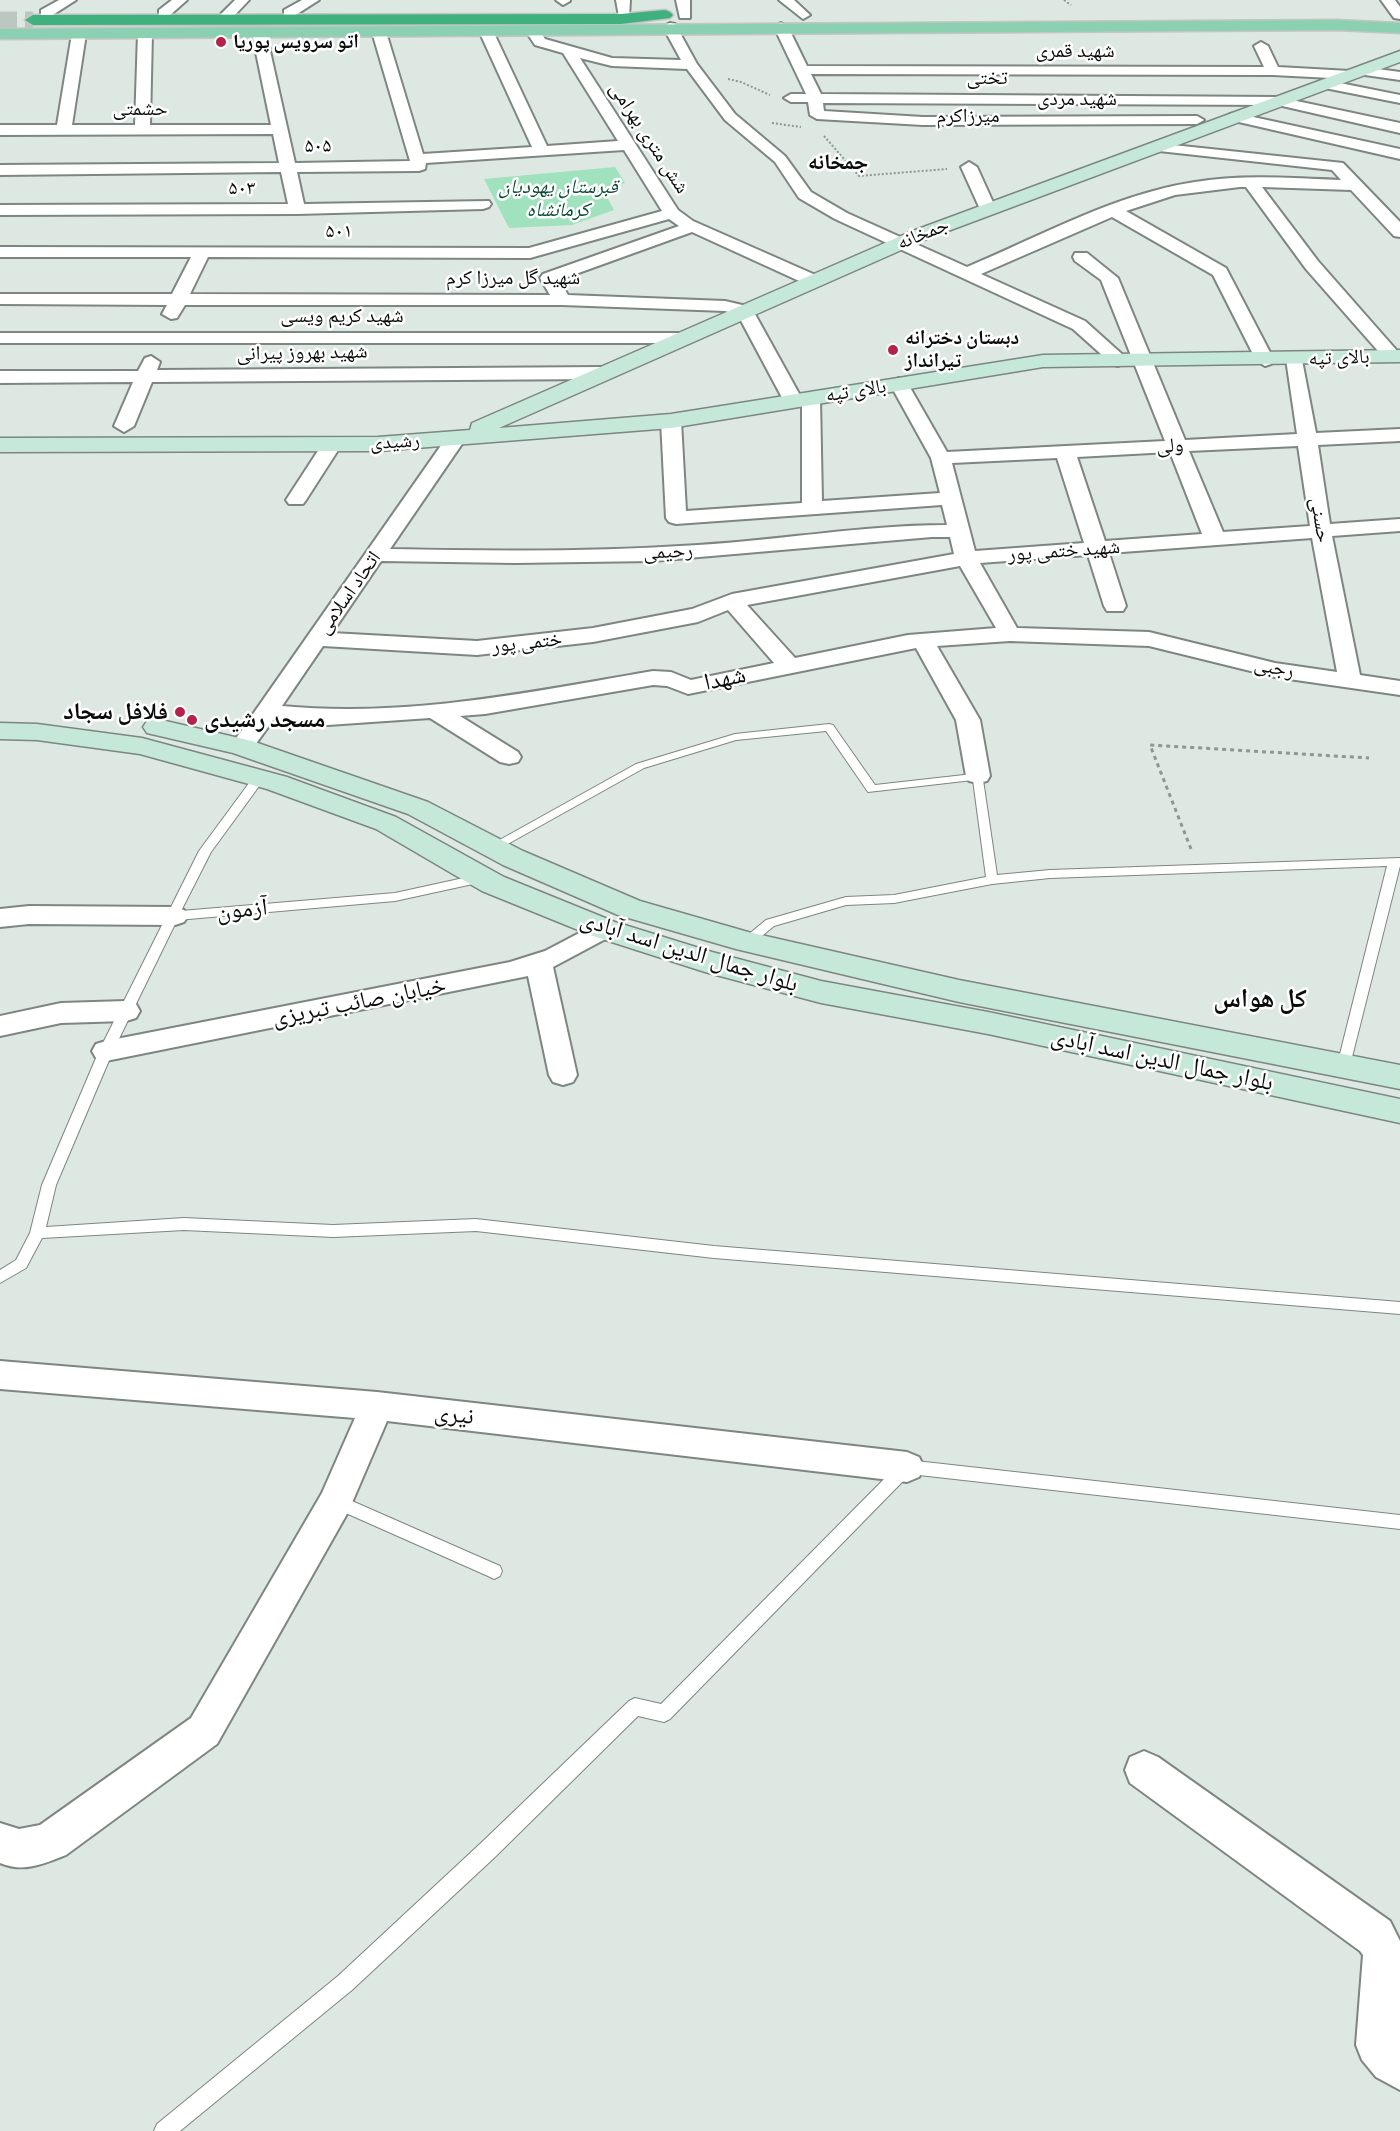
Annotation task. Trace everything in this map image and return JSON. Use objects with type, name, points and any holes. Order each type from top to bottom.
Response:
[{"type":"highway","points":[[33,17],[664,23]]},
{"type":"main road","points":[[664,23],[623,7],[33,17],[5,21],[2,28],[7,34],[259,33],[532,30],[664,23],[781,27],[1337,25],[1400,19]]},
{"type":"main road","points":[[664,23],[684,7],[803,15],[1400,19]]},
{"type":"street","points":[[33,17],[69,0]]},
{"type":"street","points":[[164,13],[180,0]]},
{"type":"street","points":[[228,14],[242,0]]},
{"type":"street","points":[[289,13],[312,0]]},
{"type":"street","points":[[786,0],[803,15]]},
{"type":"street","points":[[1389,0],[1400,19]]},
{"type":"street","points":[[664,23],[696,72],[730,117],[780,159],[805,195],[841,216],[1079,325],[1118,360]]},
{"type":"street","points":[[781,27],[815,97],[818,122]]},
{"type":"street","points":[[532,30],[540,42],[612,62],[696,72]]},
{"type":"street","points":[[486,31],[542,151]]},
{"type":"street","points":[[379,32],[417,159]]},
{"type":"street","points":[[142,130],[145,33]]},
{"type":"street","points":[[259,33],[297,209]]},
{"type":"street","points":[[64,130],[79,34]]},
{"type":"street","points":[[1261,46],[1273,71]]},
{"type":"street","name":"شش متری بهرامی","points":[[568,50],[672,213],[694,226],[814,281]]},
{"type":"street","name":"جمخانه","points":[[456,438],[900,243],[1400,56]]},
{"type":"street","name":"شهید قمری","points":[[801,70],[1273,71],[1400,76]]},
{"type":"street","points":[[1325,84],[1400,99]]},
{"type":"street","name":"تختی","points":[[791,98],[1278,101],[1400,128]]},
{"type":"street","name":"شهید مردی","points":[[818,122],[1232,118],[1400,154]]},
{"type":"street","name":"میرزاکرم","points":[[818,122],[909,136],[937,137]]},
{"type":"street","name":"حشمتی","points":[[0,130],[279,129]]},
{"type":"street","points":[[1109,136],[1190,134]]},
{"type":"street","name":"۵۰۵","points":[[0,170],[419,166],[417,159],[628,145]]},
{"type":"street","points":[[1158,146],[1337,166],[1400,232]]},
{"type":"street","points":[[969,167],[988,209]]},
{"type":"street","points":[[969,273],[1114,211],[1173,191],[1251,183],[1355,185]]},
{"type":"street","points":[[1251,183],[1312,265],[1396,356]]},
{"type":"street","name":"۵۰۳","points":[[0,210],[297,209],[483,204]]},
{"type":"street","points":[[1114,211],[1220,272],[1264,360]]},
{"type":"street","name":"۵۰۱","points":[[0,252],[530,253],[672,213]]},
{"type":"street","points":[[562,300],[549,278],[694,226]]},
{"type":"street","points":[[124,426],[177,300],[203,251]]},
{"type":"street","points":[[1081,257],[1109,278],[1215,539]]},
{"type":"street","name":"شهید گل میرزا کرم","points":[[0,299],[562,300],[725,306],[745,311]]},
{"type":"street","points":[[745,311],[802,400],[812,508]]},
{"type":"street","name":"شهید کریم ویسی","points":[[0,338],[684,338]]},
{"type":"street","name":"بالای تپه","points":[[456,438],[671,421],[1043,361],[1264,360],[1396,356]]},
{"type":"street","name":"حسنی","points":[[1295,359],[1321,531],[1350,681]]},
{"type":"street","name":"شهید بهروز پیرانی","points":[[0,377],[604,373]]},
{"type":"street","points":[[899,384],[941,458],[966,558],[1010,634]]},
{"type":"street","points":[[671,421],[676,518],[951,498]]},
{"type":"street","name":"رشیدی","points":[[0,426],[387,427],[456,438]]},
{"type":"street","name":"ولی","points":[[941,458],[1400,435]]},
{"type":"street","name":"رشیدی","points":[[0,445],[378,444],[456,438]]},
{"type":"street","name":"اتحاد اسلامی","points":[[242,747],[456,438]]},
{"type":"street","points":[[296,500],[332,444]]},
{"type":"street","points":[[1065,452],[1094,548],[1115,606]]},
{"type":"street","name":"شهید ختمی پور","points":[[732,601],[966,558],[1400,525]]},
{"type":"street","name":"رحیمی","points":[[376,555],[611,555],[745,548],[916,531],[959,531]]},
{"type":"street","points":[[732,601],[789,666]]},
{"type":"street","name":"ختمی پور","points":[[317,639],[477,648],[593,635],[698,615],[732,601]]},
{"type":"street","name":"شهدا","points":[[266,712],[328,718],[485,707],[652,678],[671,679],[688,687],[923,641],[1010,634],[1149,639]]},
{"type":"street","name":"رجبی","points":[[1149,639],[1275,670],[1400,688]]},
{"type":"street","points":[[923,641],[968,720],[978,776]]},
{"type":"street","points":[[434,710],[508,757]]},
{"type":"street","name":"بلوار جمال الدین اسد آبادی","points":[[0,715],[130,723],[176,730],[242,747],[418,808],[493,847],[821,992],[988,1023],[1400,1111]]},
{"type":"street","name":"بلوار جمال الدین اسد آبادی","points":[[0,731],[38,732],[142,746],[259,778],[386,824],[483,878],[604,929],[739,955],[958,991],[1400,1077]]},
{"type":"street","name":"آزمون","points":[[0,918],[29,915],[175,916]]},
{"type":"street","name":"خیابان صائب تبریزی","points":[[106,1051],[501,974],[539,964],[604,929]]},
{"type":"street","points":[[539,964],[563,1075]]},
{"type":"street","points":[[0,1026],[62,1013],[126,1011]]},
{"type":"street","name":"نیری","points":[[0,1375],[377,1406],[907,1467]]},
{"type":"street","points":[[0,1843],[10,1849],[31,1849],[52,1841],[204,1731],[336,1501],[377,1406]]},
{"type":"street","points":[[1144,1770],[1375,1936],[1384,1952],[1377,2045],[1400,2069]]},
{"type":"lane","points":[[493,847],[640,766],[735,737],[829,727],[872,789],[978,776],[992,880]]},
{"type":"lane","points":[[0,1277],[21,1264],[37,1233],[49,1185],[106,1051],[175,916],[205,851],[259,778]]},
{"type":"lane","points":[[739,955],[770,923],[846,901],[894,899],[992,880],[1050,874],[1397,862],[1344,1066]]},
{"type":"lane","name":"آزمون","points":[[175,916],[395,897],[483,878]]},
{"type":"lane","points":[[37,1233],[184,1224],[333,1231],[476,1225],[714,1252],[1400,1308]]},
{"type":"lane","points":[[164,2131],[345,1983],[488,1850],[635,1707],[664,1713],[907,1467],[1400,1522]]},
{"type":"lane","points":[[336,1501],[494,1570]]},
{"type":"path","points":[[696,72],[750,84],[757,92],[791,98]]},
{"type":"path","points":[[818,122],[859,176],[969,167]]},
{"type":"path","points":[[1199,869],[1150,745],[1369,758]]},
{"type":"green space","name":"قبرستان یهودیان کرمانشاه","points":[[615,167],[625,183],[603,190],[614,210],[572,225],[509,228],[484,179]]},
{"type":"tunnel","points":[[0,20],[33,20]]},
{"type":"place","name":"اتو سرویس پوریا","points":[[221,42]]},
{"type":"place","name":"دبستان دخترانه تیرانداز","points":[[893,350]]},
{"type":"place","name":"فلافل سجاد","points":[[180,712]]},
{"type":"place","name":"مسجد رشیدی","points":[[192,720]]},
{"type":"district","name":"جمخانه","points":[[838,163]]},
{"type":"district","name":"کل هواس","points":[[1260,1000]]}]
